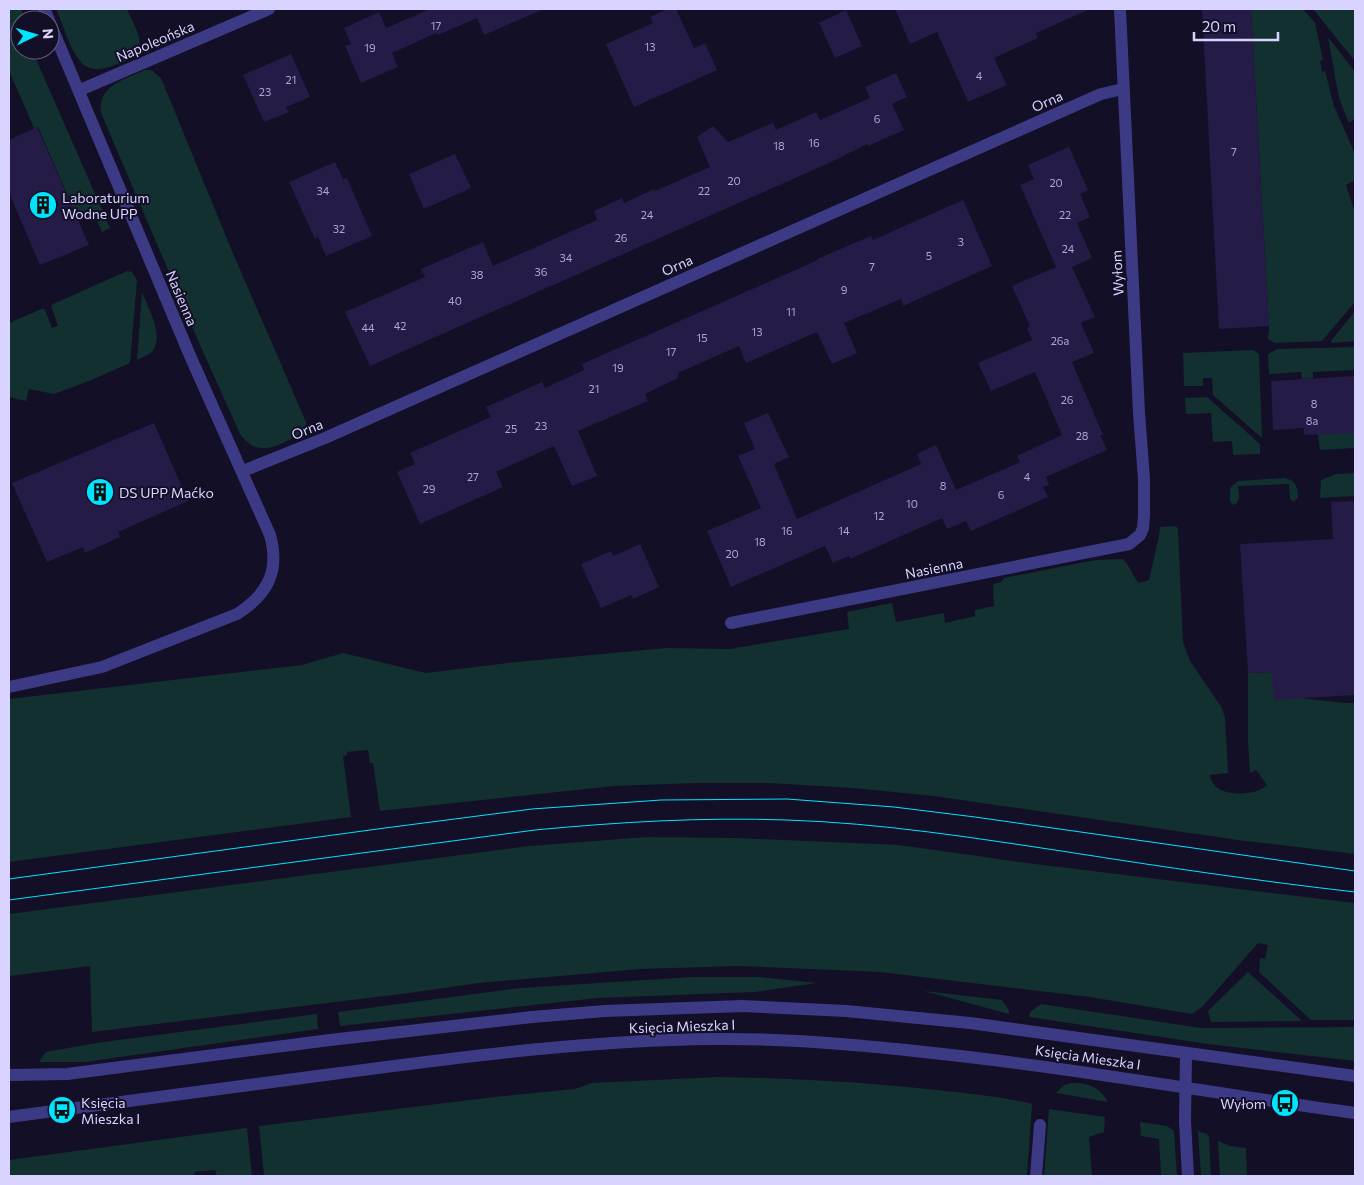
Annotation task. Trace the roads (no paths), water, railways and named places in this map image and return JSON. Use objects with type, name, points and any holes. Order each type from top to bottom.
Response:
[{"type":"street","name":"Napoleońska","points":[[80,90],[269,9]]},
{"type":"street","name":"Wyłom","points":[[1120,9],[1144,478],[1144,515],[1143,528],[1140,535]]},
{"type":"street","name":"Nasienna","points":[[9,687],[102,667],[228,618],[249,606],[268,585],[274,568],[274,548],[270,535],[191,358],[60,45]]},
{"type":"street","name":"Orna","points":[[243,471],[325,438],[1101,94],[1123,89]]},
{"type":"street","name":"Nasienna","points":[[731,624],[1121,546],[1129,544],[1140,535]]},
{"type":"street","name":"Księcia Mieszka I","points":[[9,1075],[67,1074],[330,1040],[522,1018],[614,1010],[742,1006],[846,1011],[970,1023],[1355,1076]]},
{"type":"street","name":"Księcia Mieszka I","points":[[9,1117],[422,1062],[523,1051],[640,1042],[712,1039],[871,1046],[1013,1061],[1355,1113]]},
{"type":"street","points":[[1186,1054],[1185,1121],[1188,1176]]},
{"type":"street","points":[[1036,1176],[1040,1126]]},
{"type":"tram line","points":[[9,879],[532,809],[661,800],[787,799],[894,807],[975,817],[1355,871]]},
{"type":"tram line","points":[[9,900],[535,830],[724,819],[857,824],[928,832],[1211,874],[1355,892]]},
{"type":"place","name":"Laboraturium Wodne UPP","points":[[43,205]]},
{"type":"place","name":"DS UPP Maćko","points":[[100,492]]},
{"type":"place","name":"Wyłom","points":[[1285,1103]]},
{"type":"place","name":"Księcia Mieszka I","points":[[62,1110]]}]
